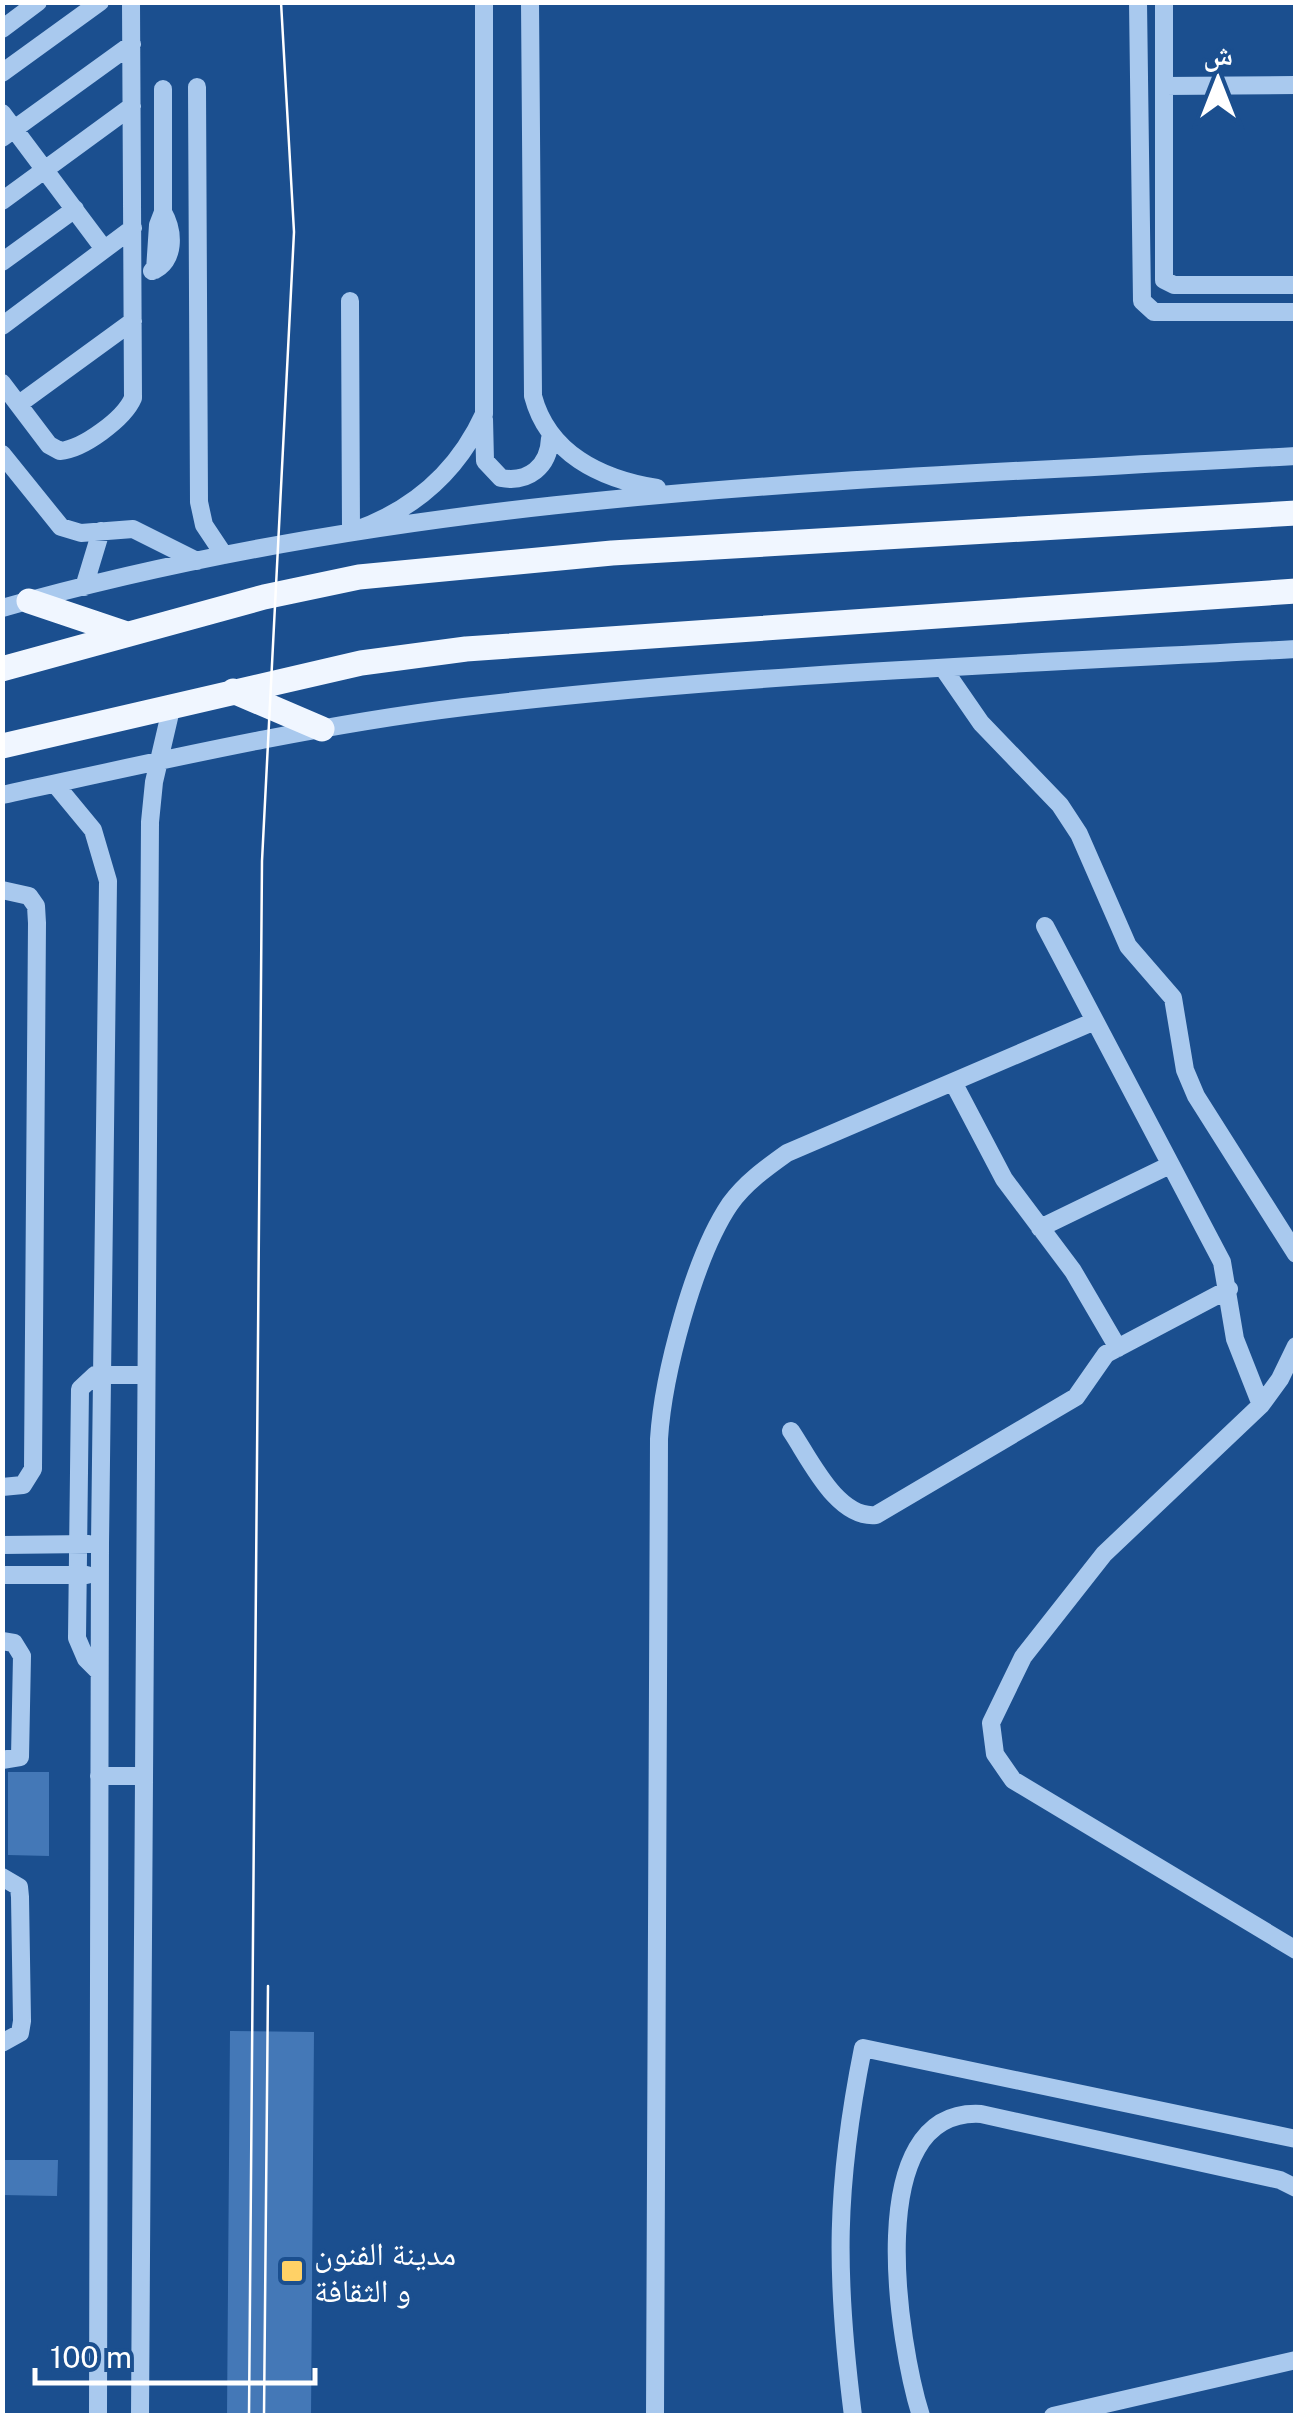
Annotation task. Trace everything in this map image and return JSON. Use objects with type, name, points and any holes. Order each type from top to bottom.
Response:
[{"type":"main road","points":[[2,668],[264,597],[413,571],[612,553],[1296,513]]},
{"type":"main road","points":[[2,746],[360,663],[466,649],[1296,592]]},
{"type":"main road","points":[[29,600],[127,634]]},
{"type":"main road","points":[[233,692],[322,729]]},
{"type":"street","points":[[2,29],[38,2]]},
{"type":"street","points":[[2,383],[49,445],[60,451],[75,448],[122,414],[134,392],[132,2]]},
{"type":"street","points":[[484,2],[484,460],[501,478],[524,478],[538,470],[548,456],[550,438]]},
{"type":"street","points":[[530,2],[530,371],[536,409],[550,438],[605,473],[646,486],[688,491]]},
{"type":"street","points":[[1138,2],[1142,301],[1154,312],[1296,312]]},
{"type":"street","points":[[1164,2],[1164,280],[1174,285],[1296,285]]},
{"type":"street","points":[[2,73],[88,6]]},
{"type":"street","points":[[8,134],[132,44]]},
{"type":"street","points":[[1164,86],[1296,85]]},
{"type":"street","points":[[197,87],[199,502],[204,526],[224,555]]},
{"type":"street","points":[[133,276],[156,270],[157,232],[163,212],[163,89]]},
{"type":"street","points":[[2,201],[132,106]]},
{"type":"street","points":[[2,114],[8,134],[45,170],[104,250]]},
{"type":"street","points":[[2,262],[75,210]]},
{"type":"street","points":[[2,326],[132,228]]},
{"type":"street","points":[[350,301],[351,532]]},
{"type":"street","points":[[18,404],[133,320]]},
{"type":"street","points":[[351,532],[396,514],[434,486],[464,453],[484,414]]},
{"type":"street","points":[[2,454],[62,527],[81,532],[146,533],[197,561]]},
{"type":"street","points":[[2,608],[224,555],[541,505],[688,491],[1296,456]]},
{"type":"street","points":[[84,587],[101,531]]},
{"type":"street","points":[[2,795],[322,729],[590,693],[1296,649]]},
{"type":"street","points":[[943,668],[981,724],[1070,819],[1128,946],[1174,998],[1185,1070],[1196,1096],[1296,1254]]},
{"type":"street","points":[[140,2416],[150,822],[158,762],[172,705]]},
{"type":"street","points":[[55,784],[93,830],[108,882],[99,1672],[98,2416]]},
{"type":"street","points":[[2,890],[29,896],[36,906],[37,923],[33,1469],[23,1485],[2,1487]]},
{"type":"street","points":[[1045,926],[1222,1262],[1235,1339],[1261,1405]]},
{"type":"street","points":[[655,2416],[659,1460],[667,1380],[713,1232],[745,1188],[788,1153],[1095,1022]]},
{"type":"street","points":[[953,1082],[1004,1178],[1073,1271],[1118,1348]]},
{"type":"street","points":[[1040,1228],[1170,1164]]},
{"type":"street","points":[[790,1431],[842,1503],[857,1514],[876,1515],[1076,1397],[1099,1361],[1118,1348],[1229,1289]]},
{"type":"street","points":[[1296,1346],[1280,1380],[1261,1405],[1075,1586],[1000,1694],[990,1723],[1002,1768],[1013,1780],[1296,1950]]},
{"type":"street","points":[[99,1672],[86,1659],[77,1638],[80,1389],[88,1378],[102,1375],[146,1375]]},
{"type":"street","points":[[2,1545],[100,1544]]},
{"type":"street","points":[[2,1575],[100,1575]]},
{"type":"street","points":[[2,1641],[14,1643],[22,1656],[20,1756],[2,1760]]},
{"type":"street","points":[[99,1776],[143,1776]]},
{"type":"street","points":[[2,1877],[18,1887],[20,1896],[22,2021],[20,2033],[2,2043]]},
{"type":"street","points":[[853,2416],[840,2321],[838,2222],[845,2141],[863,2048],[1296,2138]]},
{"type":"street","points":[[921,2416],[898,2307],[898,2235],[915,2149],[935,2124],[964,2113],[981,2114],[1280,2180],[1296,2188]]},
{"type":"street","points":[[1053,2416],[1296,2360]]},
{"type":"building","points":[[8,1772],[49,1772],[49,1856],[8,1855]]},
{"type":"building","points":[[230,2031],[314,2032],[311,2416],[227,2416]]},
{"type":"building","points":[[2,2160],[58,2160],[57,2196],[2,2195]]},
{"type":"tram line","points":[[249,2416],[262,861],[294,232],[281,2]]},
{"type":"tram line","points":[[264,2416],[268,1986]]},
{"type":"place","name":"مدينة الفنون و الثقافة","points":[[292,2271]]}]
